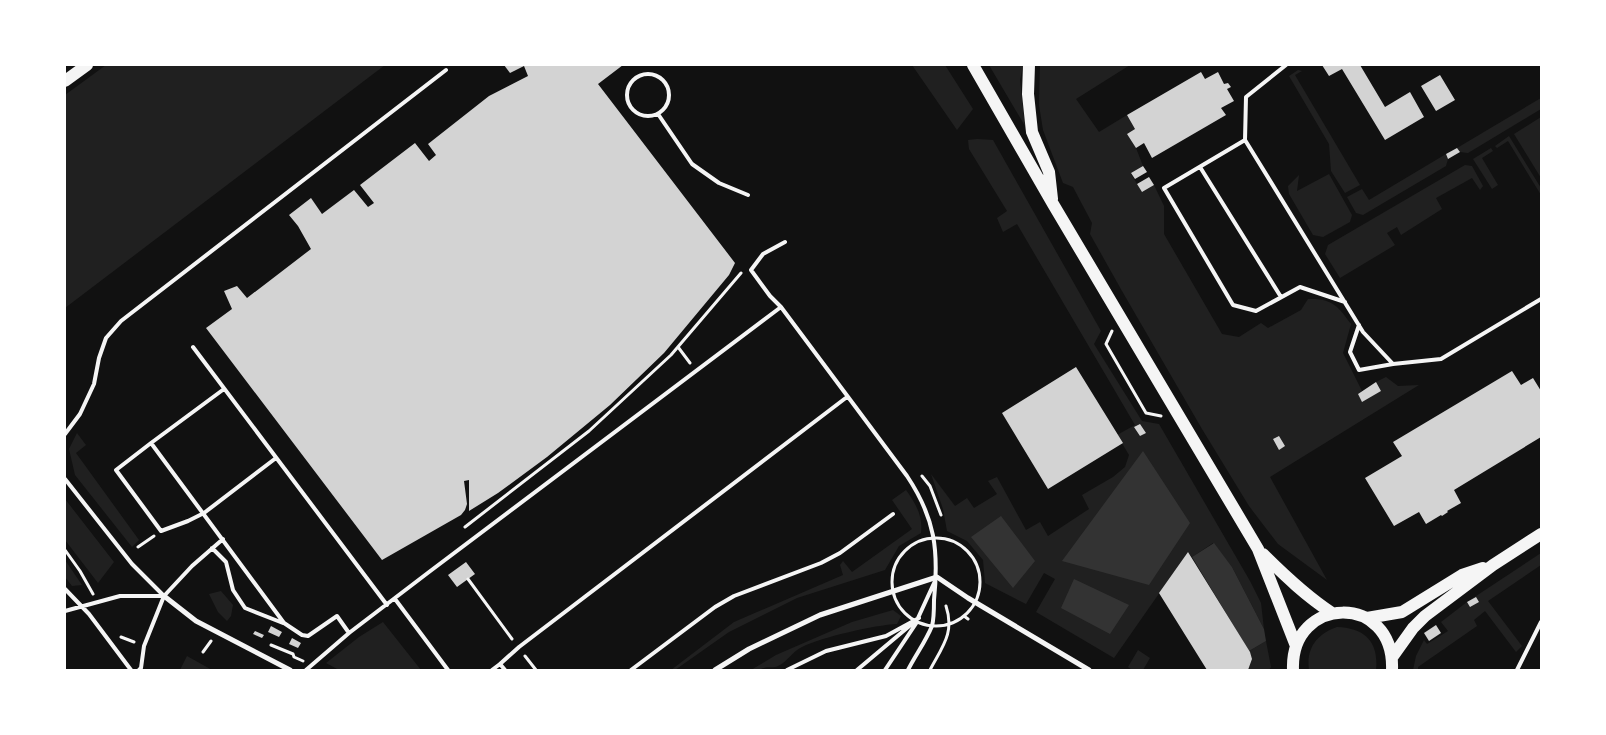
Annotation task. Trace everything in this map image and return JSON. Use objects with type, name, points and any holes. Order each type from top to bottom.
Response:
[{"type":"main road","points":[[65,81],[87,65]]},
{"type":"main road","points":[[973,65],[1053,204],[1258,549],[1296,646]]},
{"type":"main road","points":[[1029,65],[1028,94],[1032,132],[1049,172],[1053,204]]},
{"type":"main road","points":[[1393,656],[1413,628],[1425,616],[1493,565],[1541,534]]},
{"type":"main road","points":[[1258,549],[1293,584],[1312,600],[1332,613]]},
{"type":"main road","points":[[1367,618],[1402,612],[1462,575],[1493,565]]},
{"type":"main road","points":[[1293,670],[1296,646],[1304,631],[1316,620],[1332,613],[1350,613],[1367,618],[1379,627],[1388,641],[1393,656],[1392,670]]},
{"type":"street","points":[[715,670],[749,649],[820,615],[936,577],[1089,670]]},
{"type":"street","points":[[164,596],[196,621],[290,670]]},
{"type":"lane","points":[[1286,65],[1246,97],[1244,140],[1359,326],[1393,364]]},
{"type":"lane","points":[[65,434],[80,414],[94,384],[99,358],[106,338],[121,321],[446,70]]},
{"type":"lane","points":[[652,74],[661,78],[666,83],[669,95],[668,103],[658,114],[644,116],[637,113],[628,102],[628,89],[631,82],[639,76],[652,74]]},
{"type":"lane","points":[[658,114],[692,164],[719,183],[748,195]]},
{"type":"lane","points":[[1244,140],[1164,188],[1233,305],[1256,311],[1300,287],[1345,302]]},
{"type":"lane","points":[[1200,167],[1281,297]]},
{"type":"lane","points":[[785,242],[764,254],[751,270],[770,296],[781,307],[919,494],[933,528],[936,577],[932,626],[908,670]]},
{"type":"lane","points":[[1359,326],[1350,352],[1359,370],[1441,359],[1541,299]]},
{"type":"lane","points":[[306,670],[349,633],[781,307]]},
{"type":"lane","points":[[192,347],[387,605]]},
{"type":"lane","points":[[224,389],[116,470],[161,531],[204,513],[276,458]]},
{"type":"lane","points":[[492,670],[519,647],[848,397]]},
{"type":"lane","points":[[151,443],[284,623]]},
{"type":"lane","points":[[65,479],[132,564],[164,596]]},
{"type":"lane","points":[[631,670],[715,607],[734,596],[804,570],[840,553],[893,514]]},
{"type":"lane","points":[[139,670],[141,668],[144,646],[164,596],[192,566],[223,539]]},
{"type":"lane","points":[[212,548],[226,562],[233,590],[245,608],[284,623],[302,636],[308,636],[337,616],[349,633]]},
{"type":"lane","points":[[884,670],[919,618],[936,577]]},
{"type":"lane","points":[[65,589],[89,614],[131,670]]},
{"type":"lane","points":[[65,611],[120,596],[164,596]]},
{"type":"lane","points":[[395,599],[448,670]]},
{"type":"lane","points":[[787,670],[826,652],[886,636],[919,618]]},
{"type":"lane","points":[[857,670],[919,618]]},
{"type":"lane","points":[[1517,670],[1541,622]]},
{"type":"lane","points":[[500,664],[505,670]]},
{"type":"path","points":[[465,527],[589,431],[673,352],[742,272]]},
{"type":"path","points":[[678,346],[690,364]]},
{"type":"path","points":[[669,347],[673,352]]},
{"type":"path","points":[[505,488],[508,494]]},
{"type":"path","points":[[138,547],[161,531]]},
{"type":"path","points":[[947,540],[961,545],[970,556],[976,567],[979,586],[984,590]]},
{"type":"path","points":[[892,579],[895,566],[903,553],[920,542]]},
{"type":"path","points":[[65,550],[80,571],[96,602]]},
{"type":"path","points":[[468,580],[536,670]]},
{"type":"path","points":[[898,604],[908,616]]},
{"type":"path","points":[[944,625],[950,624],[964,616],[968,619]]},
{"type":"path","points":[[116,635],[138,644]]},
{"type":"shaded area","points":[[106,65],[385,65],[65,308],[65,95]]},
{"type":"shaded area","points":[[912,65],[945,65],[973,109],[957,130]]},
{"type":"shaded area","points":[[989,65],[1023,65],[1020,80],[1025,126]]},
{"type":"shaded area","points":[[1040,65],[1130,65],[1076,99],[1099,132],[1127,115],[1135,129],[1127,134],[1136,148],[1143,166],[1131,174],[1142,192],[1154,185],[1164,206],[1164,234],[1222,334],[1239,337],[1261,323],[1268,328],[1301,310],[1308,299],[1323,300],[1334,304],[1351,324],[1343,353],[1362,391],[1358,394],[1362,401],[1381,391],[1376,382],[1386,377],[1398,386],[1419,385],[1270,477],[1327,580],[1278,544],[1249,506],[1202,429],[1090,234],[1092,223],[1073,187],[1063,183],[1043,130],[1039,105]]},
{"type":"shaded area","points":[[1298,70],[1302,71],[1295,75],[1360,185],[1345,193],[1331,171],[1329,144],[1289,76]]},
{"type":"shaded area","points":[[1541,98],[1541,109],[1468,153],[1460,152],[1457,148]]},
{"type":"shaded area","points":[[1541,117],[1541,178],[1514,134]]},
{"type":"shaded area","points":[[1509,136],[1541,188],[1541,195],[1508,141],[1497,148],[1495,146]]},
{"type":"shaded area","points":[[968,140],[993,140],[1101,331],[1094,344],[1142,421],[1159,424],[1250,581],[1261,603],[1264,629],[1232,567],[1213,543],[1192,557],[1188,552],[1114,658],[1036,612],[1055,579],[1044,573],[1026,604],[985,583],[983,560],[967,541],[947,531],[943,509],[931,474],[955,506],[967,498],[974,508],[997,494],[988,481],[997,477],[1026,530],[1040,522],[1048,536],[1089,509],[1082,495],[1113,477],[1125,467],[1129,455],[1117,435],[1135,425],[1017,224],[1003,232],[997,218],[1007,211],[969,149]]},
{"type":"shaded area","points":[[1491,148],[1493,151],[1482,158],[1498,185],[1492,189],[1473,159]]},
{"type":"shaded area","points":[[1446,154],[1448,159],[1446,166],[1363,215],[1356,213],[1347,197],[1362,189],[1369,200]]},
{"type":"shaded area","points":[[1465,165],[1472,166],[1483,186],[1480,190],[1472,178],[1436,198],[1442,209],[1401,235],[1397,227],[1387,233],[1395,245],[1340,278],[1325,254],[1328,245]]},
{"type":"shaded area","points":[[1329,174],[1352,215],[1350,222],[1323,237],[1313,235],[1289,194],[1288,186],[1299,175],[1297,191]]},
{"type":"shaded area","points":[[77,433],[86,445],[76,453],[139,540],[132,547],[75,475],[69,449]]},
{"type":"shaded area","points":[[1143,451],[1190,523],[1149,585],[1062,561]]},
{"type":"shaded area","points":[[906,490],[918,510],[921,521],[921,533],[899,546],[885,570],[797,598],[729,632],[675,670],[671,670],[734,622],[843,575],[840,565],[843,561],[852,572],[912,529],[892,500]]},
{"type":"shaded area","points":[[65,499],[114,562],[98,583],[65,540]]},
{"type":"shaded area","points":[[1001,516],[1035,561],[1013,588],[971,537]]},
{"type":"shaded area","points":[[1214,543],[1232,567],[1264,629],[1266,641],[1249,651],[1192,557]]},
{"type":"shaded area","points":[[1541,553],[1541,565],[1488,601],[1522,646],[1516,652],[1485,611],[1474,620],[1477,626],[1418,667],[1418,670],[1413,670],[1416,656],[1424,640],[1427,644],[1448,631],[1441,622],[1467,602]]},
{"type":"shaded area","points":[[65,560],[82,585],[72,586],[65,577]]},
{"type":"shaded area","points":[[1074,579],[1129,605],[1110,634],[1061,608]]},
{"type":"shaded area","points":[[221,591],[233,605],[231,616],[227,621],[218,612],[209,594]]},
{"type":"shaded area","points":[[893,610],[901,616],[897,624],[863,629],[822,639],[799,649],[778,666],[751,670],[776,655],[852,622]]},
{"type":"shaded area","points":[[383,622],[421,670],[339,670],[326,663],[359,637]]},
{"type":"shaded area","points":[[1337,627],[1355,630],[1368,638],[1375,652],[1376,670],[1309,670],[1309,655],[1314,643],[1324,634]]},
{"type":"shaded area","points":[[1266,641],[1271,667],[1269,670],[1248,670],[1252,659],[1249,651]]},
{"type":"shaded area","points":[[1138,650],[1150,658],[1143,670],[1132,670],[1128,667]]},
{"type":"shaded area","points":[[187,656],[212,670],[180,670]]},
{"type":"building","points":[[504,65],[623,65],[598,84],[735,263],[729,275],[664,353],[610,405],[547,457],[498,493],[469,511],[469,480],[464,481],[467,504],[461,515],[382,560],[206,328],[232,309],[224,291],[237,286],[247,298],[311,249],[298,226],[289,215],[311,198],[322,214],[354,190],[368,207],[374,203],[360,185],[415,143],[429,161],[436,155],[428,144],[489,96],[528,76],[524,66],[510,73]]},
{"type":"building","points":[[1322,65],[1360,65],[1385,107],[1410,92],[1424,117],[1385,140],[1342,69],[1329,76]]},
{"type":"building","points":[[1201,72],[1205,79],[1218,72],[1224,84],[1228,83],[1231,87],[1227,89],[1234,101],[1221,108],[1226,115],[1152,158],[1144,143],[1136,148],[1127,134],[1135,129],[1127,115]]},
{"type":"building","points":[[1440,75],[1455,100],[1436,111],[1421,86]]},
{"type":"building","points":[[1457,148],[1460,152],[1448,159],[1446,154]]},
{"type":"building","points":[[1143,166],[1147,172],[1135,179],[1131,173]]},
{"type":"building","points":[[1149,177],[1154,185],[1142,192],[1137,184]]},
{"type":"building","points":[[1076,367],[1123,443],[1048,489],[1002,413]]},
{"type":"building","points":[[1512,371],[1521,385],[1533,378],[1541,391],[1541,437],[1454,490],[1461,503],[1442,516],[1426,524],[1419,512],[1394,526],[1365,478],[1402,456],[1393,442]]},
{"type":"building","points":[[1376,382],[1381,391],[1362,402],[1358,394]]},
{"type":"building","points":[[1140,424],[1146,433],[1140,436],[1134,427]]},
{"type":"building","points":[[1279,436],[1285,446],[1279,450],[1273,439]]},
{"type":"building","points":[[1188,552],[1250,652],[1252,659],[1248,670],[1207,670],[1159,593]]},
{"type":"building","points":[[466,562],[475,574],[457,587],[448,575]]},
{"type":"building","points":[[1476,597],[1479,602],[1470,607],[1467,602]]},
{"type":"building","points":[[1436,625],[1441,633],[1429,641],[1424,633]]},
{"type":"building","points":[[271,626],[282,632],[279,637],[268,632]]},
{"type":"building","points":[[255,631],[264,635],[262,638],[253,634]]},
{"type":"building","points":[[292,638],[301,643],[298,648],[289,644]]}]
